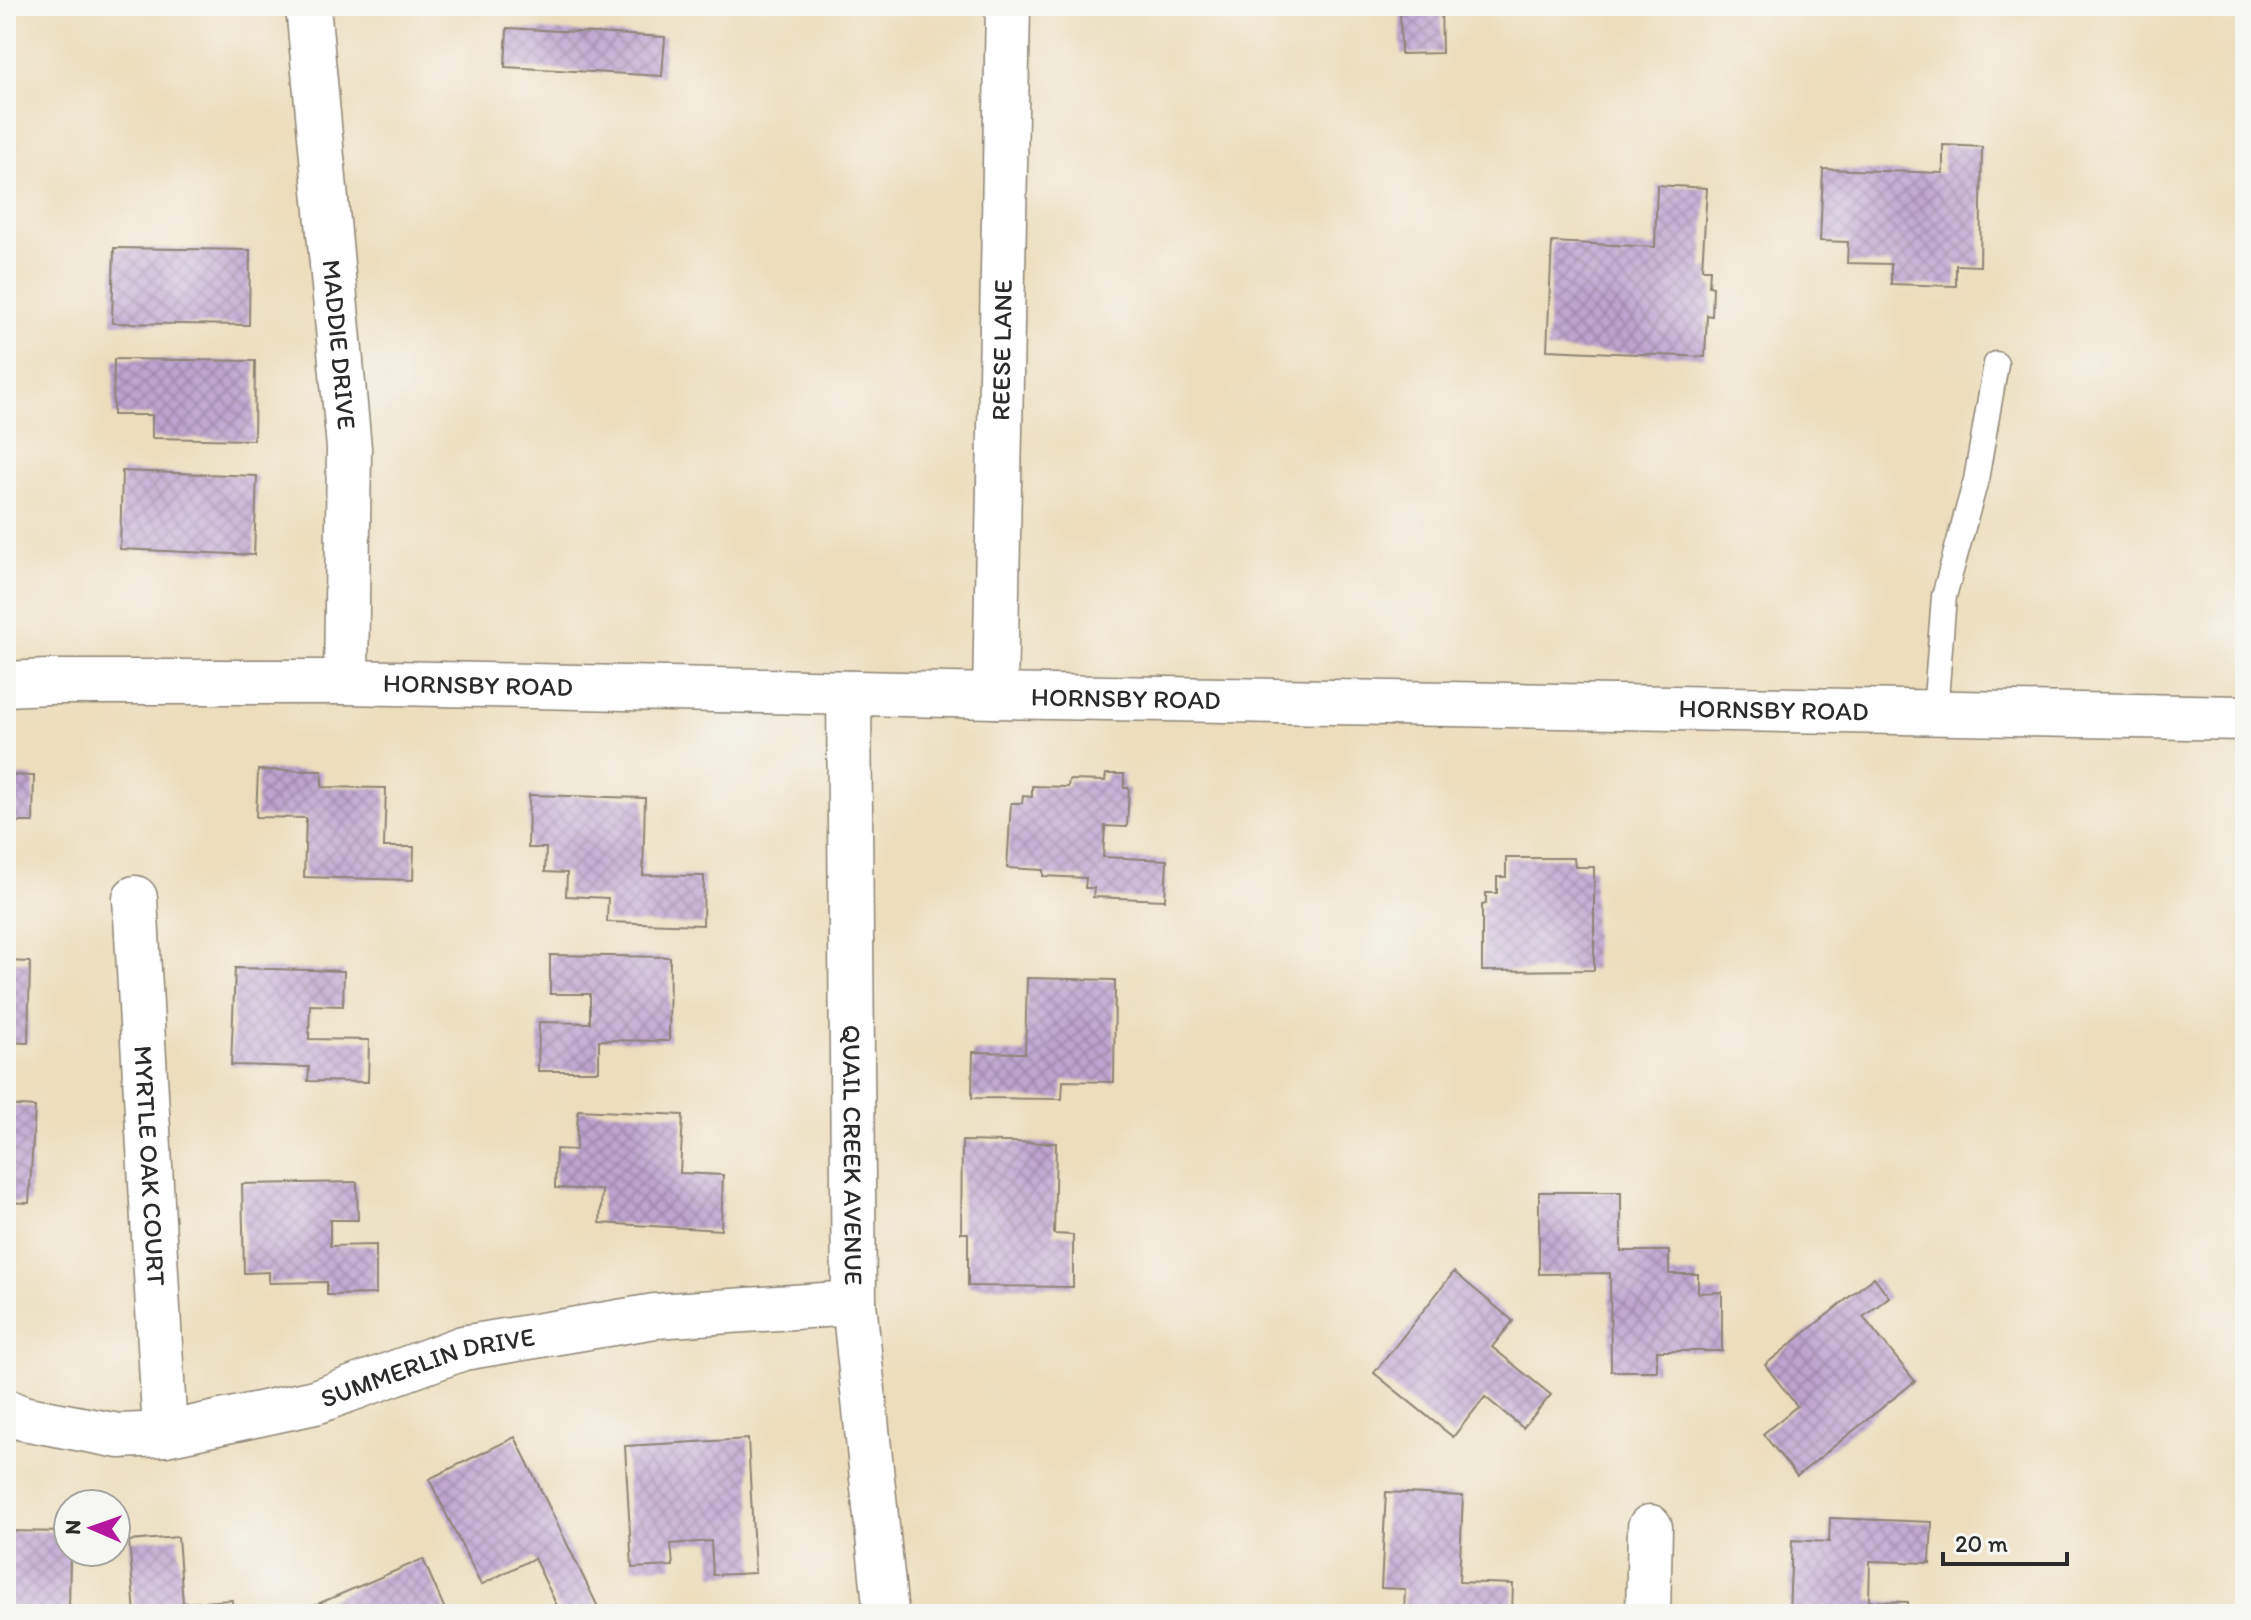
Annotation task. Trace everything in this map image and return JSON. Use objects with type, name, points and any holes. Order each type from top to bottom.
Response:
[{"type":"street","name":"MADDIE DRIVE","points":[[308,6],[349,448],[346,682]]},
{"type":"street","name":"REESE LANE","points":[[995,696],[1008,6]]},
{"type":"street","name":"HORNSBY ROAD","points":[[6,684],[346,682],[2245,718]]},
{"type":"street","name":"QUAIL CREEK AVENUE","points":[[849,693],[854,1303],[886,1614]]},
{"type":"street","name":"MYRTLE OAK COURT","points":[[135,898],[165,1434]]},
{"type":"street","name":"SUMMERLIN DRIVE","points":[[6,1411],[23,1418],[119,1436],[165,1434],[315,1402],[463,1348],[655,1316],[854,1303]]},
{"type":"street","points":[[1648,1614],[1650,1527]]},
{"type":"lane","points":[[1935,712],[1944,596],[1976,480],[1996,364]]},
{"type":"building","points":[[1400,6],[1441,6],[1442,53],[1401,54]]},
{"type":"building","points":[[507,28],[665,37],[662,76],[505,67]]},
{"type":"building","points":[[1943,145],[1982,147],[1980,266],[1956,265],[1956,286],[1891,284],[1891,264],[1847,263],[1848,242],[1820,241],[1823,169],[1943,173]]},
{"type":"building","points":[[1657,185],[1707,188],[1702,269],[1710,269],[1709,286],[1713,287],[1712,316],[1707,315],[1705,357],[1547,350],[1552,242],[1655,247]]},
{"type":"building","points":[[114,248],[250,250],[249,325],[112,323]]},
{"type":"building","points":[[114,359],[255,361],[254,440],[152,438],[152,415],[113,415]]},
{"type":"building","points":[[122,471],[257,476],[254,555],[120,549]]},
{"type":"building","points":[[258,770],[322,771],[322,787],[386,788],[384,847],[414,847],[413,880],[304,877],[306,818],[256,817]]},
{"type":"building","points":[[1106,774],[1124,774],[1124,788],[1129,788],[1127,827],[1105,826],[1103,857],[1167,860],[1165,900],[1093,897],[1094,888],[1085,888],[1086,878],[1043,876],[1043,870],[1007,868],[1011,803],[1022,803],[1023,796],[1032,797],[1032,786],[1068,787],[1069,780],[1105,781]]},
{"type":"building","points":[[6,775],[34,776],[33,822],[6,822]]},
{"type":"building","points":[[529,795],[645,798],[643,875],[704,876],[703,925],[607,922],[608,898],[566,896],[567,873],[545,872],[546,848],[528,848]]},
{"type":"building","points":[[1506,858],[1574,858],[1575,867],[1594,867],[1594,970],[1482,971],[1482,905],[1486,904],[1486,893],[1497,893],[1497,877],[1506,877]]},
{"type":"building","points":[[550,955],[670,957],[669,1041],[599,1040],[599,1071],[538,1071],[539,1022],[590,1023],[590,994],[550,994]]},
{"type":"building","points":[[6,961],[30,962],[28,1043],[6,1042]]},
{"type":"building","points":[[235,968],[344,971],[343,1006],[310,1005],[309,1039],[369,1040],[368,1082],[308,1081],[309,1067],[231,1065]]},
{"type":"building","points":[[1027,978],[1115,980],[1114,1082],[1063,1081],[1062,1099],[972,1098],[973,1052],[1025,1053]]},
{"type":"building","points":[[6,1105],[35,1107],[29,1203],[6,1202]]},
{"type":"building","points":[[578,1110],[683,1115],[680,1173],[723,1175],[721,1230],[600,1223],[602,1190],[555,1188],[556,1149],[576,1150]]},
{"type":"building","points":[[962,1141],[1056,1143],[1054,1234],[1073,1235],[1073,1287],[968,1286],[968,1233],[961,1233]]},
{"type":"building","points":[[357,1182],[358,1220],[330,1220],[330,1246],[376,1245],[376,1294],[327,1295],[327,1282],[269,1283],[269,1272],[244,1273],[242,1184]]},
{"type":"building","points":[[1539,1192],[1621,1192],[1621,1251],[1669,1251],[1669,1274],[1698,1274],[1698,1293],[1722,1292],[1722,1351],[1657,1351],[1657,1371],[1611,1371],[1610,1273],[1539,1274]]},
{"type":"building","points":[[1454,1272],[1513,1321],[1492,1347],[1551,1395],[1523,1428],[1485,1397],[1453,1437],[1374,1373]]},
{"type":"building","points":[[1874,1277],[1889,1297],[1863,1317],[1915,1381],[1797,1476],[1763,1434],[1797,1406],[1765,1365]]},
{"type":"building","points":[[515,1437],[598,1607],[583,1614],[561,1614],[534,1558],[481,1585],[429,1479]]},
{"type":"building","points":[[748,1439],[755,1573],[713,1575],[711,1541],[671,1544],[673,1566],[632,1568],[625,1446]]},
{"type":"building","points":[[1386,1492],[1463,1496],[1459,1582],[1513,1584],[1512,1614],[1404,1613],[1405,1589],[1381,1588]]},
{"type":"building","points":[[1830,1518],[1932,1522],[1930,1563],[1870,1561],[1869,1601],[1908,1602],[1908,1614],[1789,1614],[1792,1540],[1829,1542]]},
{"type":"building","points":[[6,1531],[52,1532],[52,1568],[70,1568],[69,1614],[6,1614]]},
{"type":"building","points":[[178,1537],[183,1603],[232,1600],[233,1614],[135,1614],[132,1541]]},
{"type":"building","points":[[423,1559],[447,1614],[319,1614],[315,1605]]}]
